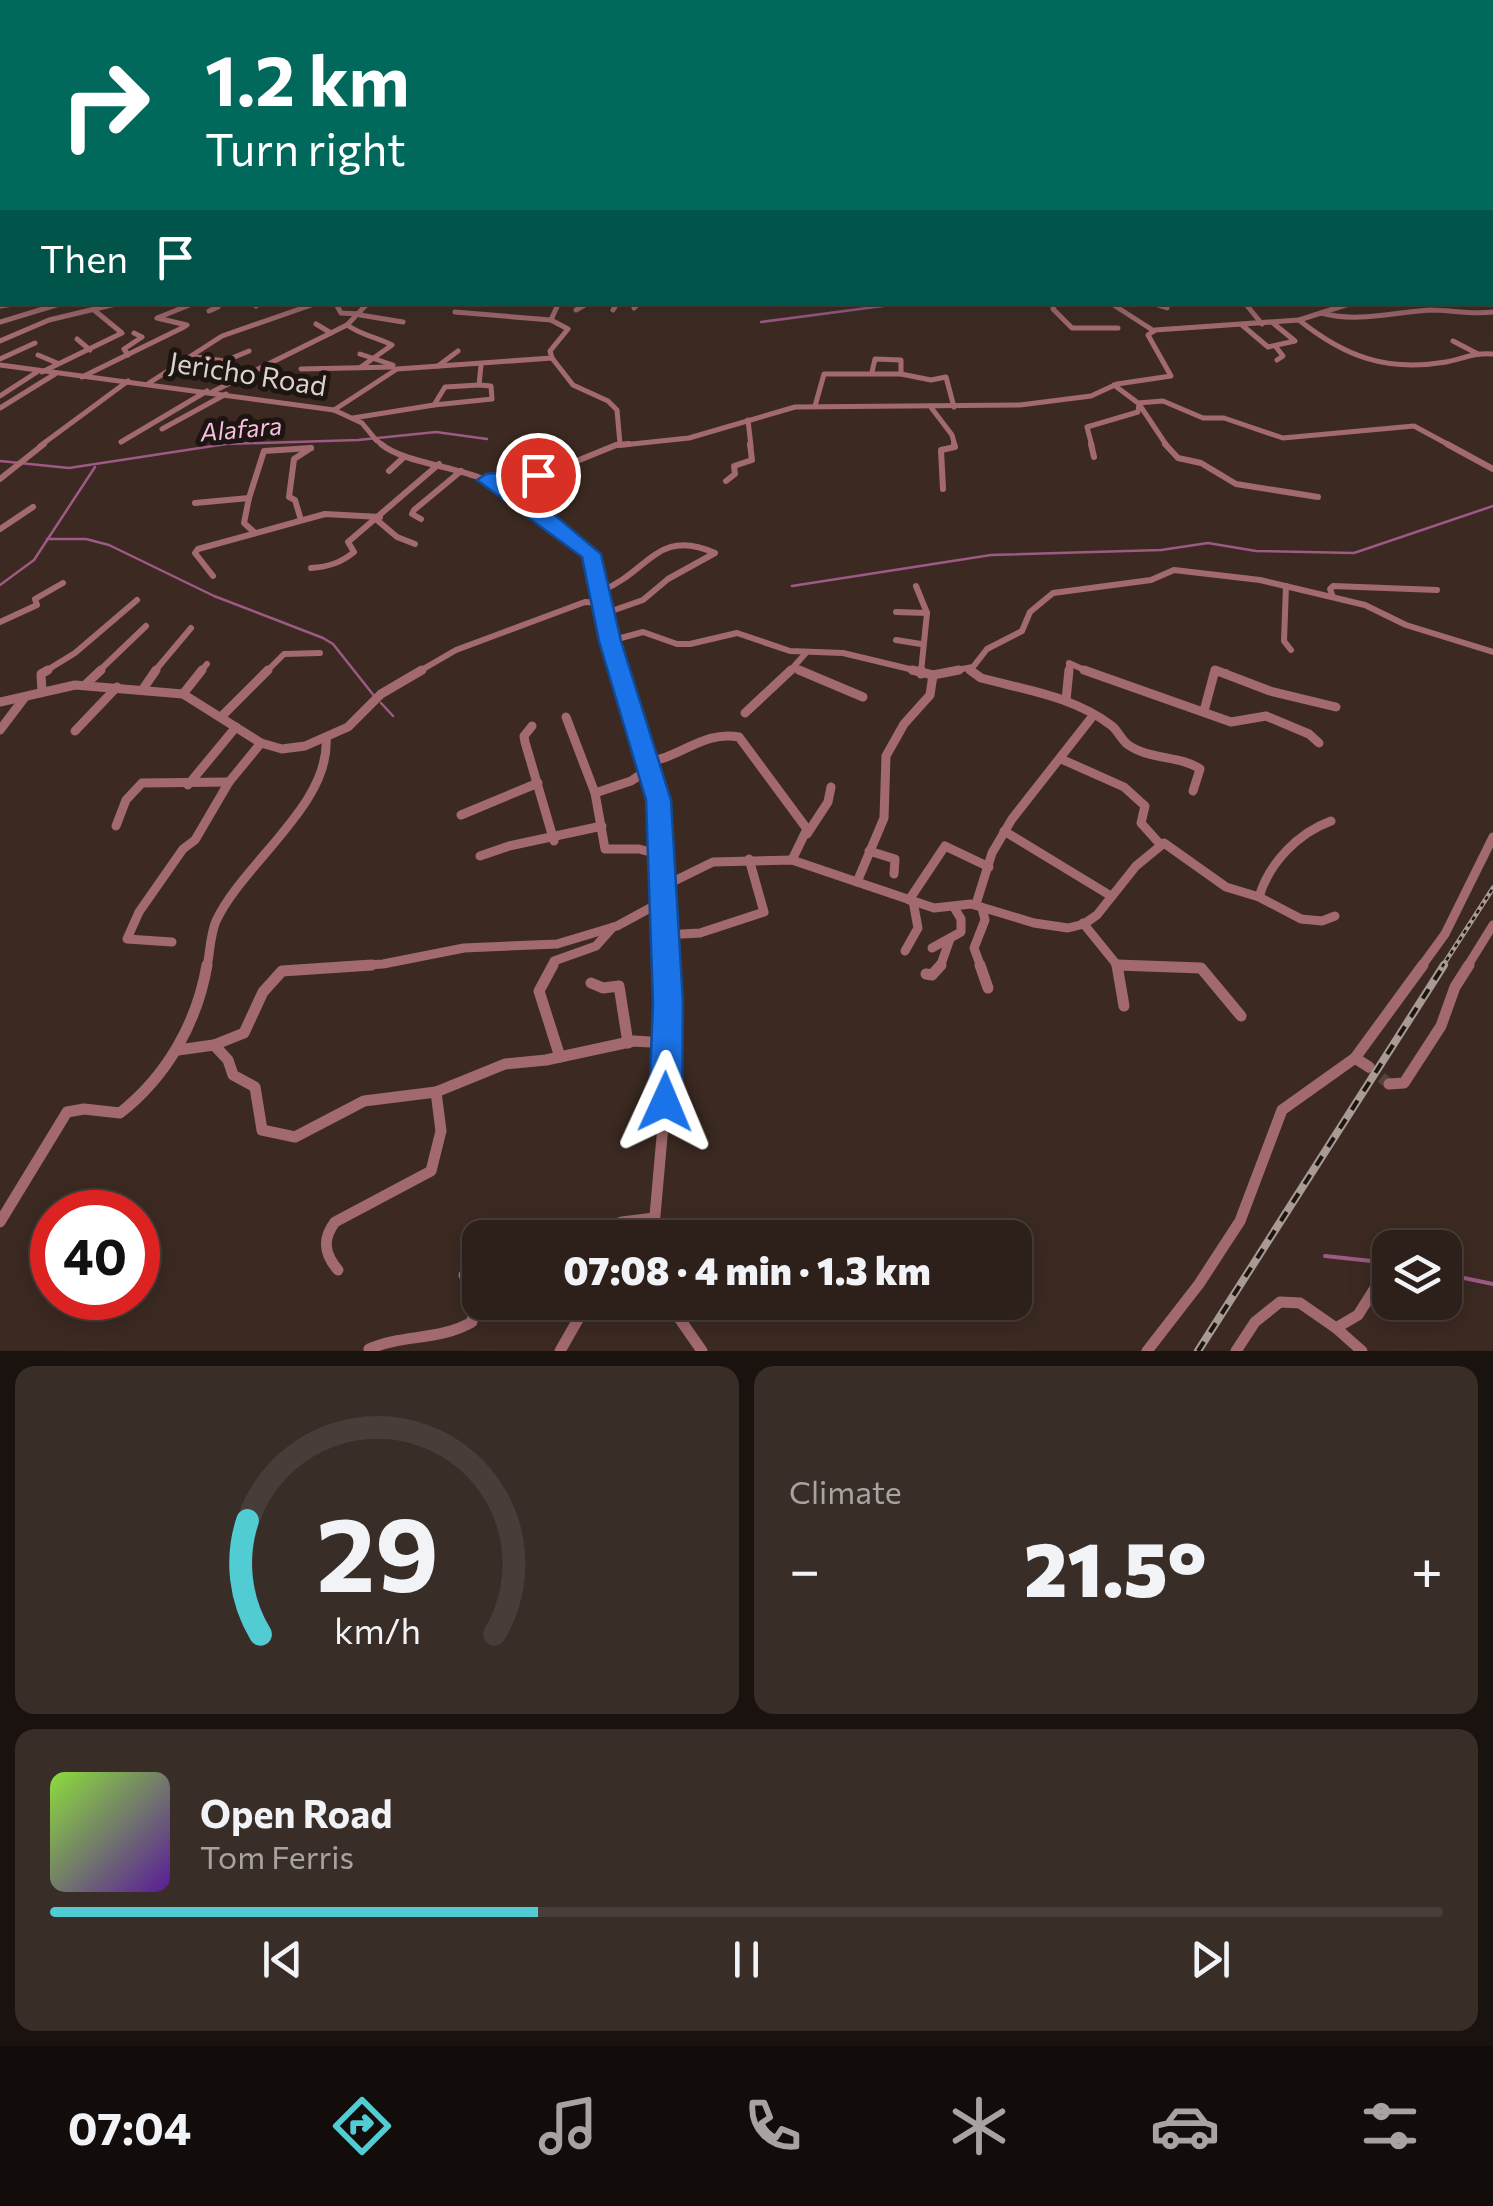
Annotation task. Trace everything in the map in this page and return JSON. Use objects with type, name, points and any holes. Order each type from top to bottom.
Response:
[{"type":"street","points":[[32,311],[35,305]]},
{"type":"street","points":[[0,322],[55,305]]},
{"type":"street","points":[[0,341],[36,324],[113,305]]},
{"type":"street","points":[[82,377],[187,325],[159,320],[158,316],[189,305]]},
{"type":"street","points":[[209,311],[218,308],[216,305]]},
{"type":"street","points":[[149,383],[222,336],[311,305]]},
{"type":"street","points":[[337,305],[342,312],[403,322]]},
{"type":"street","points":[[121,442],[210,391],[332,333],[368,305]]},
{"type":"street","points":[[551,320],[558,305]]},
{"type":"street","points":[[576,310],[585,305]]},
{"type":"street","points":[[613,310],[616,305]]},
{"type":"street","points":[[634,308],[637,305]]},
{"type":"street","points":[[1054,305],[1053,309],[1072,328],[1118,328]]},
{"type":"street","points":[[1112,305],[1154,331]]},
{"type":"street","points":[[1158,305],[1167,308]]},
{"type":"street","points":[[1246,305],[1262,324]]},
{"type":"street","points":[[486,480],[550,472],[620,444],[689,438],[788,408],[954,406],[1092,396],[1114,385],[1170,376],[1166,361],[1148,335],[1154,331],[1299,320],[1344,305]]},
{"type":"street","points":[[2,393],[122,333],[94,310]]},
{"type":"street","points":[[1320,313],[1345,319],[1434,310],[1468,315],[1493,312]]},
{"type":"street","points":[[455,312],[551,320],[568,328],[550,351],[552,358],[573,385],[615,407],[620,444]]},
{"type":"street","points":[[1299,320],[1370,366],[1445,362],[1493,354]]},
{"type":"street","points":[[1273,323],[1295,340],[1276,348]]},
{"type":"street","points":[[316,324],[332,333]]},
{"type":"street","points":[[346,325],[366,338],[378,338],[392,345],[362,367]]},
{"type":"street","points":[[1242,325],[1284,356],[1277,360]]},
{"type":"street","points":[[128,354],[124,349],[142,337],[134,333]]},
{"type":"street","points":[[77,339],[90,350]]},
{"type":"street","points":[[1453,341],[1478,354]]},
{"type":"street","points":[[0,362],[34,343]]},
{"type":"street","points":[[194,357],[224,361],[249,351]]},
{"type":"street","points":[[438,366],[458,351]]},
{"type":"street","points":[[360,354],[394,368]]},
{"type":"street","points":[[38,355],[58,363]]},
{"type":"street","points":[[302,369],[482,365],[552,358]]},
{"type":"street","points":[[872,372],[874,359],[901,360],[901,374]]},
{"type":"street","name":"Jericho Road","points":[[0,362],[40,372],[149,383],[334,410],[367,427],[390,453],[486,480],[587,549],[595,562],[610,641],[658,800],[666,1043],[665,1102],[654,1218]]},
{"type":"street","points":[[478,385],[482,365]]},
{"type":"street","points":[[334,410],[394,368]]},
{"type":"street","points":[[815,406],[824,374],[872,372],[931,380],[946,377],[954,406]]},
{"type":"street","points":[[0,408],[55,374]]},
{"type":"street","points":[[0,478],[96,411],[128,381]]},
{"type":"street","points":[[1114,385],[1140,405],[1178,458],[1201,463],[1236,484],[1318,497]]},
{"type":"street","points":[[353,419],[364,414],[492,399],[492,386],[446,386],[434,405]]},
{"type":"street","points":[[162,429],[226,394]]},
{"type":"street","points":[[1140,405],[1163,401],[1203,418],[1224,418],[1286,438],[1414,426],[1493,469]]},
{"type":"street","points":[[1094,457],[1087,426],[1138,412],[1140,405]]},
{"type":"street","points":[[930,406],[952,435],[956,447],[941,450],[944,488]]},
{"type":"street","points":[[726,482],[735,474],[734,466],[752,460],[748,420]]},
{"type":"street","points":[[255,533],[244,523],[243,513],[264,451],[311,448],[294,459],[289,497],[295,500],[301,520]]},
{"type":"street","points":[[389,471],[404,457]]},
{"type":"street","points":[[311,568],[330,567],[351,556],[354,552],[348,542],[439,464]]},
{"type":"street","points":[[421,520],[412,514],[414,510],[461,471]]},
{"type":"street","points":[[195,503],[250,498]]},
{"type":"street","points":[[0,529],[32,507]]},
{"type":"street","points":[[213,576],[195,554],[198,549],[336,513],[379,518],[397,537],[415,544]]},
{"type":"street","points":[[0,702],[85,686],[182,694],[261,743],[282,749],[326,738],[348,727],[400,681],[456,650],[602,597],[662,548],[692,542],[714,552],[664,582],[643,600],[604,614]]},
{"type":"street","points":[[610,641],[645,632],[677,644],[690,644],[737,633],[805,654],[842,653],[933,675],[969,669],[987,649],[1022,632],[1040,601],[1066,589],[1140,582],[1188,570],[1334,597],[1493,652]]},
{"type":"street","points":[[0,622],[36,605],[35,599],[62,583]]},
{"type":"street","points":[[916,586],[927,613],[921,674]]},
{"type":"street","points":[[1286,586],[1284,641],[1291,650]]},
{"type":"street","points":[[1334,597],[1330,589],[1334,586],[1437,590]]},
{"type":"street","points":[[42,692],[41,674],[75,653],[137,600]]},
{"type":"street","points":[[896,612],[927,613]]},
{"type":"street","points":[[85,686],[146,626]]},
{"type":"street","points":[[143,689],[155,666],[180,646],[191,628]]},
{"type":"street","points":[[896,640],[921,644]]},
{"type":"street","points":[[221,717],[284,654],[320,653]]},
{"type":"street","points":[[744,713],[805,654]]},
{"type":"street","points":[[1066,700],[1070,663],[1110,682],[1231,722],[1266,716],[1309,734],[1320,743]]},
{"type":"street","points":[[182,694],[207,664]]},
{"type":"street","points":[[794,666],[821,682],[862,697]]},
{"type":"street","points":[[969,669],[981,678],[1066,700],[1114,727],[1124,742],[1145,753],[1198,766],[1193,791]]},
{"type":"street","points":[[1204,711],[1216,670],[1272,692],[1336,707]]},
{"type":"street","points":[[857,882],[884,818],[886,756],[904,724],[932,692],[933,675]]},
{"type":"street","points":[[75,731],[116,687]]},
{"type":"street","points":[[0,730],[26,697]]},
{"type":"street","points":[[566,717],[595,793],[609,852],[639,849],[661,855]]},
{"type":"street","points":[[988,988],[974,948],[985,920],[979,906],[989,866],[1004,831],[1092,717]]},
{"type":"street","points":[[532,726],[524,736],[554,841]]},
{"type":"street","points":[[188,785],[236,727]]},
{"type":"street","points":[[595,793],[631,781],[648,765],[709,736],[734,734],[777,793],[784,794],[807,829],[792,860]]},
{"type":"street","points":[[0,1222],[66,1112],[84,1109],[120,1113],[178,1050],[202,989],[215,923],[253,866],[317,786],[327,752],[326,738]]},
{"type":"street","points":[[172,942],[127,939],[139,912],[207,822],[229,782],[261,743]]},
{"type":"street","points":[[1060,759],[1129,791],[1145,806],[1141,823],[1160,843],[1226,886],[1259,896],[1301,918],[1322,921],[1335,916]]},
{"type":"street","points":[[116,826],[135,787],[142,783],[229,782]]},
{"type":"street","points":[[461,815],[538,782]]},
{"type":"street","points":[[801,842],[821,816],[831,787]]},
{"type":"street","points":[[1259,896],[1263,877],[1290,852],[1300,835],[1331,821]]},
{"type":"street","points":[[480,856],[554,841],[602,826]]},
{"type":"street","points":[[1004,831],[1111,896]]},
{"type":"street","points":[[1146,1351],[1199,1284],[1240,1221],[1282,1110],[1355,1058],[1445,934],[1493,838]]},
{"type":"street","points":[[662,887],[713,862],[792,860],[911,901],[955,909],[979,906],[1036,925],[1083,923],[1096,917],[1160,843]]},
{"type":"street","points":[[911,901],[946,846],[989,866]]},
{"type":"street","points":[[869,851],[895,860],[894,874]]},
{"type":"street","points":[[664,935],[700,933],[764,912],[749,859]]},
{"type":"street","points":[[178,1050],[234,1042],[246,1034],[269,980],[282,971],[382,964],[464,948],[557,944],[612,928],[663,901]]},
{"type":"street","points":[[905,951],[920,935],[921,925],[911,901]]},
{"type":"street","points":[[932,948],[961,932],[962,919],[955,909]]},
{"type":"street","points":[[1083,923],[1117,965],[1124,1006]]},
{"type":"street","points":[[1388,1084],[1404,1083],[1441,1026],[1455,987],[1493,924]]},
{"type":"street","points":[[560,1057],[539,991],[548,980],[554,961],[607,940],[612,928]]},
{"type":"street","points":[[926,974],[932,976],[940,968],[950,939]]},
{"type":"street","points":[[1117,965],[1200,967],[1240,1016]]},
{"type":"street","points":[[591,983],[603,988],[619,986],[628,1043]]},
{"type":"street","points":[[214,1045],[228,1060],[232,1075],[256,1087],[262,1130],[295,1136],[364,1101],[436,1092],[506,1064],[628,1043],[666,1043]]},
{"type":"street","points":[[1355,1058],[1369,1067]]},
{"type":"street","points":[[338,1270],[327,1258],[324,1246],[330,1226],[341,1215],[431,1172],[440,1130],[436,1092]]},
{"type":"street","points":[[638,1220],[654,1218]]},
{"type":"street","points":[[1336,1328],[1358,1315],[1372,1293]]},
{"type":"street","points":[[1236,1351],[1255,1322],[1280,1302],[1300,1302],[1362,1351]]},
{"type":"street","points":[[369,1350],[393,1338],[448,1336],[472,1320]]},
{"type":"street","points":[[560,1351],[578,1320]]},
{"type":"street","points":[[680,1320],[702,1351]]},
{"type":"waterway","points":[[761,322],[890,305]]},
{"type":"waterway","name":"Alafara","points":[[0,461],[69,468],[226,444],[358,440],[436,432],[487,439]]},
{"type":"waterway","points":[[48,539],[95,467]]},
{"type":"waterway","points":[[792,586],[991,555],[1161,550],[1208,543],[1256,551],[1354,553],[1493,506]]},
{"type":"waterway","points":[[0,585],[34,560],[48,539]]},
{"type":"waterway","points":[[48,539],[86,539],[109,545],[214,596],[323,638],[333,644],[375,697]]},
{"type":"waterway","points":[[381,703],[393,716]]},
{"type":"waterway","points":[[1325,1256],[1372,1261]]},
{"type":"waterway","points":[[1462,1278],[1493,1284]]},
{"type":"tunnel","points":[[1369,1067],[1389,1084]]},
{"type":"railway","points":[[1442,967],[1493,888]]},
{"type":"railway","points":[[1198,1351],[1444,965]]},
{"type":"route","points":[[538,475],[486,480],[526,504],[591,554],[598,570],[610,641],[656,785],[668,1003],[665,1102]]}]
